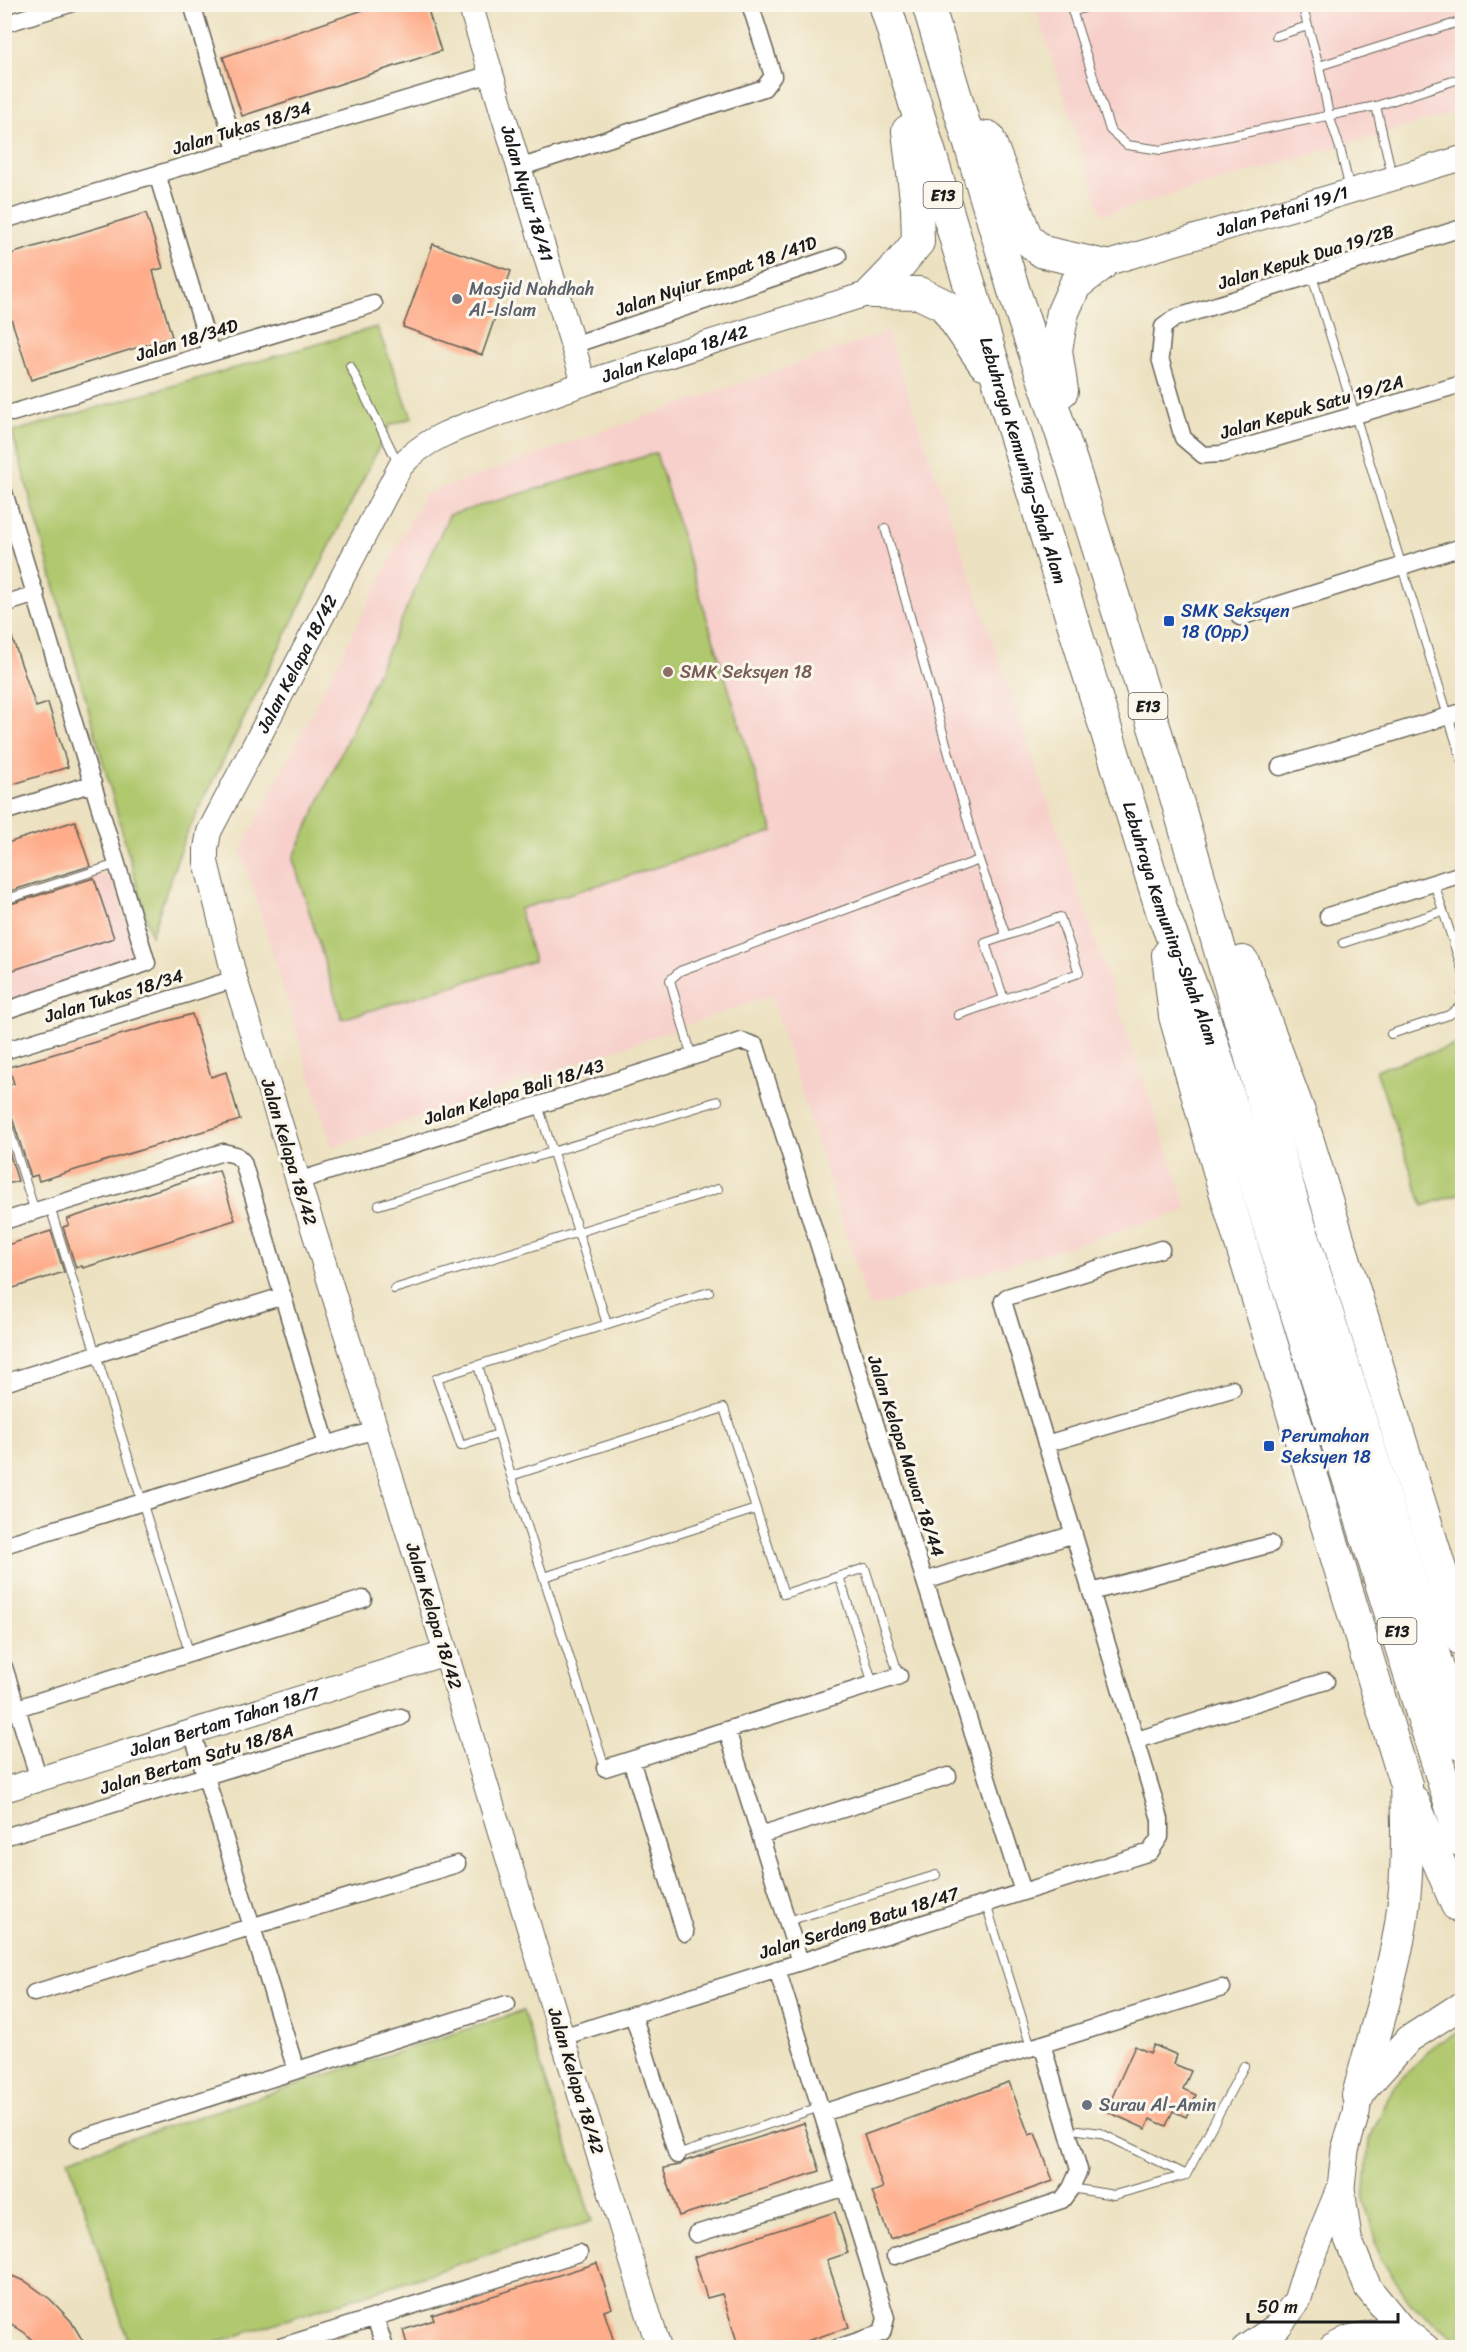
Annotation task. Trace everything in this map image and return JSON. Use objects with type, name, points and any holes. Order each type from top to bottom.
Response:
[{"type":"highway","name":"Lebuhraya Kemuning–Shah Alam","points":[[928,4],[1014,291],[1072,464],[1176,797],[1293,1204],[1462,1745]]},
{"type":"highway","name":"Lebuhraya Kemuning–Shah Alam","points":[[889,17],[1162,911],[1205,1021],[1462,1842]]},
{"type":"highway","points":[[873,292],[918,243],[911,151],[889,17]]},
{"type":"highway","points":[[946,64],[976,107],[1027,239],[1042,252],[1101,265]]},
{"type":"highway","points":[[1072,464],[1056,350],[1063,312],[1075,285],[1101,265]]},
{"type":"highway","points":[[873,292],[919,293],[944,305],[1000,386]]},
{"type":"highway","points":[[1176,797],[1242,960],[1299,1112],[1462,1640]]},
{"type":"highway","points":[[1162,911],[1175,1016],[1222,1181],[1406,1785],[1457,1905],[1462,1908]]},
{"type":"highway","points":[[1358,2096],[1398,1940],[1407,1855],[1406,1785]]},
{"type":"main road","points":[[1426,2348],[1401,2328],[1368,2288],[1348,2240],[1341,2188],[1345,2150],[1356,2113],[1358,2096],[1409,2039],[1462,2007]]},
{"type":"main road","points":[[1246,2348],[1278,2326],[1296,2301],[1306,2269],[1341,2188]]},
{"type":"main road","points":[[1332,2348],[1348,2339],[1401,2328]]},
{"type":"street","points":[[4,24],[70,4]]},
{"type":"street","points":[[192,4],[236,150]]},
{"type":"street","name":"Jalan Nyiur 18/41","points":[[470,4],[584,383]]},
{"type":"street","points":[[519,168],[764,88],[774,76],[750,4]]},
{"type":"street","name":"Jalan Tukas 18/34","points":[[4,220],[491,74]]},
{"type":"street","name":"Jalan Petani 19/1","points":[[1101,265],[1462,158]]},
{"type":"street","points":[[157,174],[211,353]]},
{"type":"street","name":"Jalan Kepuk Dua 19/2B","points":[[1163,327],[1175,318],[1462,228]]},
{"type":"street","name":"Jalan Nyiur Empat 18 /41D","points":[[573,345],[838,256]]},
{"type":"street","name":"Jalan Kelapa 18/42","points":[[659,2348],[236,979],[206,862],[206,849],[209,832],[400,467],[412,453],[425,444],[458,429],[584,383],[873,292]]},
{"type":"street","name":"Jalan 18/34D","points":[[12,413],[374,304]]},
{"type":"street","name":"Jalan Kepuk Satu 19/2A","points":[[1163,327],[1160,358],[1183,438],[1203,455],[1221,454],[1462,384]]},
{"type":"street","points":[[4,492],[147,963],[4,1011]]},
{"type":"street","points":[[1240,617],[1462,547]]},
{"type":"street","points":[[4,604],[36,594]]},
{"type":"street","points":[[1280,767],[1455,714]]},
{"type":"street","points":[[4,812],[93,783]]},
{"type":"street","points":[[1328,916],[1462,874]]},
{"type":"street","name":"Jalan Tukas 18/34","points":[[4,1051],[236,979]]},
{"type":"street","name":"Jalan Kelapa Bali 18/43","points":[[298,1181],[742,1041]]},
{"type":"street","name":"Jalan Kelapa Mawar 18/44","points":[[742,1041],[756,1046],[1023,1892]]},
{"type":"street","points":[[4,1221],[224,1152],[236,1155],[243,1162],[327,1445]]},
{"type":"street","points":[[1161,1249],[1007,1297],[1003,1301],[1137,1740],[1326,1681]]},
{"type":"street","points":[[4,1383],[283,1296]]},
{"type":"street","points":[[1046,1444],[1232,1389]]},
{"type":"street","points":[[4,1545],[375,1430]]},
{"type":"street","points":[[925,1581],[1074,1534]]},
{"type":"street","points":[[1091,1592],[1271,1544]]},
{"type":"street","points":[[17,1708],[363,1599]]},
{"type":"street","name":"Jalan Bertam Tahan 18/7","points":[[4,1790],[446,1653]]},
{"type":"street","points":[[4,1667],[39,1779]]},
{"type":"street","points":[[605,1768],[899,1676]]},
{"type":"street","name":"Jalan Bertam Satu 18/8A","points":[[4,1837],[401,1717]]},
{"type":"street","points":[[727,1730],[800,1962]]},
{"type":"street","points":[[192,1731],[208,1776],[296,2070]]},
{"type":"street","name":"Jalan Serdang Batu 18/47","points":[[562,2037],[1150,1852],[1160,1837],[1160,1818],[1137,1740]]},
{"type":"street","points":[[631,1760],[685,1933]]},
{"type":"street","points":[[760,1835],[948,1776]]},
{"type":"street","points":[[34,1994],[457,1864]]},
{"type":"street","points":[[777,1969],[886,2318],[882,2333],[837,2348]]},
{"type":"street","points":[[821,2110],[1222,1988]]},
{"type":"street","points":[[79,2139],[507,2004]]},
{"type":"street","points":[[633,2014],[677,2155]]},
{"type":"street","points":[[895,2256],[1062,2200],[1071,2188],[1078,2170],[1036,2046]]},
{"type":"street","points":[[696,2234],[845,2187]]},
{"type":"street","points":[[277,2348],[579,2253]]},
{"type":"street","points":[[375,2317],[385,2348]]},
{"type":"lane","points":[[1096,4],[1071,8],[1110,130],[1127,145],[1161,150],[1376,106],[1462,78]]},
{"type":"lane","points":[[1307,4],[1304,12],[1350,191]]},
{"type":"lane","points":[[1319,66],[1462,21]]},
{"type":"lane","points":[[1276,36],[1308,26]]},
{"type":"lane","points":[[1376,106],[1393,179]]},
{"type":"lane","points":[[1312,276],[1402,566],[1455,714],[1462,761]]},
{"type":"lane","points":[[350,366],[400,467]]},
{"type":"lane","points":[[885,528],[980,860],[1006,936]]},
{"type":"lane","points":[[692,1057],[670,980],[680,971],[980,860]]},
{"type":"lane","points":[[4,900],[117,864]]},
{"type":"lane","points":[[1434,883],[1462,969]]},
{"type":"lane","points":[[1343,943],[1443,911]]},
{"type":"lane","points":[[958,1015],[1079,973],[1060,917],[985,943],[1004,999]]},
{"type":"lane","points":[[1391,1034],[1449,1015],[1462,1005],[1462,994]]},
{"type":"lane","points":[[379,1205],[718,1101]]},
{"type":"lane","points":[[538,1105],[607,1324]]},
{"type":"lane","points":[[4,1113],[43,1209],[96,1354],[190,1655]]},
{"type":"lane","points":[[394,1289],[718,1189]]},
{"type":"lane","points":[[498,1434],[461,1446],[437,1378],[709,1292]]},
{"type":"lane","points":[[478,1365],[605,1768]]},
{"type":"lane","points":[[512,1476],[724,1408],[783,1594],[865,1568],[899,1676]]},
{"type":"lane","points":[[544,1577],[756,1509]]},
{"type":"lane","points":[[839,1576],[873,1684]]},
{"type":"lane","points":[[788,1921],[936,1875]]},
{"type":"lane","points":[[986,1904],[1036,2046]]},
{"type":"lane","points":[[1071,2188],[1114,2195],[1186,2175],[1244,2066]]},
{"type":"lane","points":[[677,2155],[821,2110]]},
{"type":"lane","points":[[1079,2130],[1100,2133],[1186,2175]]},
{"type":"shaded area","points":[[1035,5],[1462,5],[1462,111],[1102,215]]},
{"type":"shaded area","name":"SMK Seksyen 18","points":[[887,332],[1188,1210],[869,1308],[771,996],[332,1147],[241,851],[424,494]]},
{"type":"shaded area","points":[[110,871],[138,957],[5,1003],[4,905]]},
{"type":"green space","points":[[377,327],[412,418],[390,425],[185,837],[151,936],[12,432]]},
{"type":"green space","points":[[656,453],[773,832],[519,909],[534,961],[342,1019],[293,859],[449,515]]},
{"type":"green space","points":[[1462,1043],[1462,1193],[1423,1206],[1376,1070]]},
{"type":"green space","points":[[523,2011],[592,2221],[202,2347],[130,2347],[68,2159]]},
{"type":"green space","points":[[1462,2031],[1462,2342],[1414,2308],[1380,2258],[1364,2200],[1369,2140],[1394,2086],[1437,2043]]},
{"type":"building","points":[[381,4],[426,4],[441,51],[242,116],[223,57]]},
{"type":"building","points":[[146,213],[163,268],[153,271],[172,337],[31,380],[4,297],[4,256]]},
{"type":"building","name":"Masjid Nahdhah Al-Islam","points":[[433,244],[511,271],[482,355],[403,327]]},
{"type":"building","points":[[7,623],[36,707],[48,703],[68,767],[4,787],[4,624]]},
{"type":"building","points":[[75,821],[90,866],[4,893],[4,844]]},
{"type":"building","points":[[94,878],[114,938],[4,973],[4,906]]},
{"type":"building","points":[[192,1014],[211,1077],[226,1072],[240,1120],[39,1181],[37,1175],[31,1177],[10,1111],[4,1107],[4,1086],[14,1084],[9,1067]]},
{"type":"building","points":[[4,1136],[18,1181],[4,1185]]},
{"type":"building","points":[[219,1170],[235,1220],[83,1268],[82,1266],[76,1268],[63,1227],[69,1225],[67,1219]]},
{"type":"building","points":[[51,1231],[64,1272],[4,1291],[4,1246]]},
{"type":"building","points":[[1154,2045],[1177,2055],[1174,2064],[1191,2071],[1183,2089],[1196,2095],[1186,2117],[1173,2111],[1166,2126],[1150,2119],[1146,2129],[1106,2111],[1135,2046],[1150,2053]]},
{"type":"building","points":[[1009,2082],[1029,2135],[1035,2133],[1053,2181],[890,2239],[872,2192],[883,2188],[864,2135]]},
{"type":"building","points":[[804,2123],[820,2171],[679,2216],[663,2168],[680,2165],[685,2161]]},
{"type":"building","points":[[835,2212],[848,2253],[827,2260],[849,2327],[786,2348],[739,2348],[722,2294],[707,2298],[694,2257]]},
{"type":"building","points":[[597,2263],[612,2308],[604,2311],[616,2348],[408,2348],[403,2330],[434,2320],[432,2315]]},
{"type":"building","points":[[4,2273],[25,2281],[50,2299],[71,2321],[87,2348],[40,2348],[25,2333],[4,2319]]},
{"type":"place","name":"Masjid Nahdhah Al-Islam","points":[[457,299]]},
{"type":"place","name":"SMK Seksyen 18 (Opp)","points":[[1169,621]]},
{"type":"place","name":"SMK Seksyen 18","points":[[668,672]]},
{"type":"place","name":"Perumahan Seksyen 18","points":[[1269,1446]]},
{"type":"place","name":"Surau Al-Amin","points":[[1087,2105]]}]
